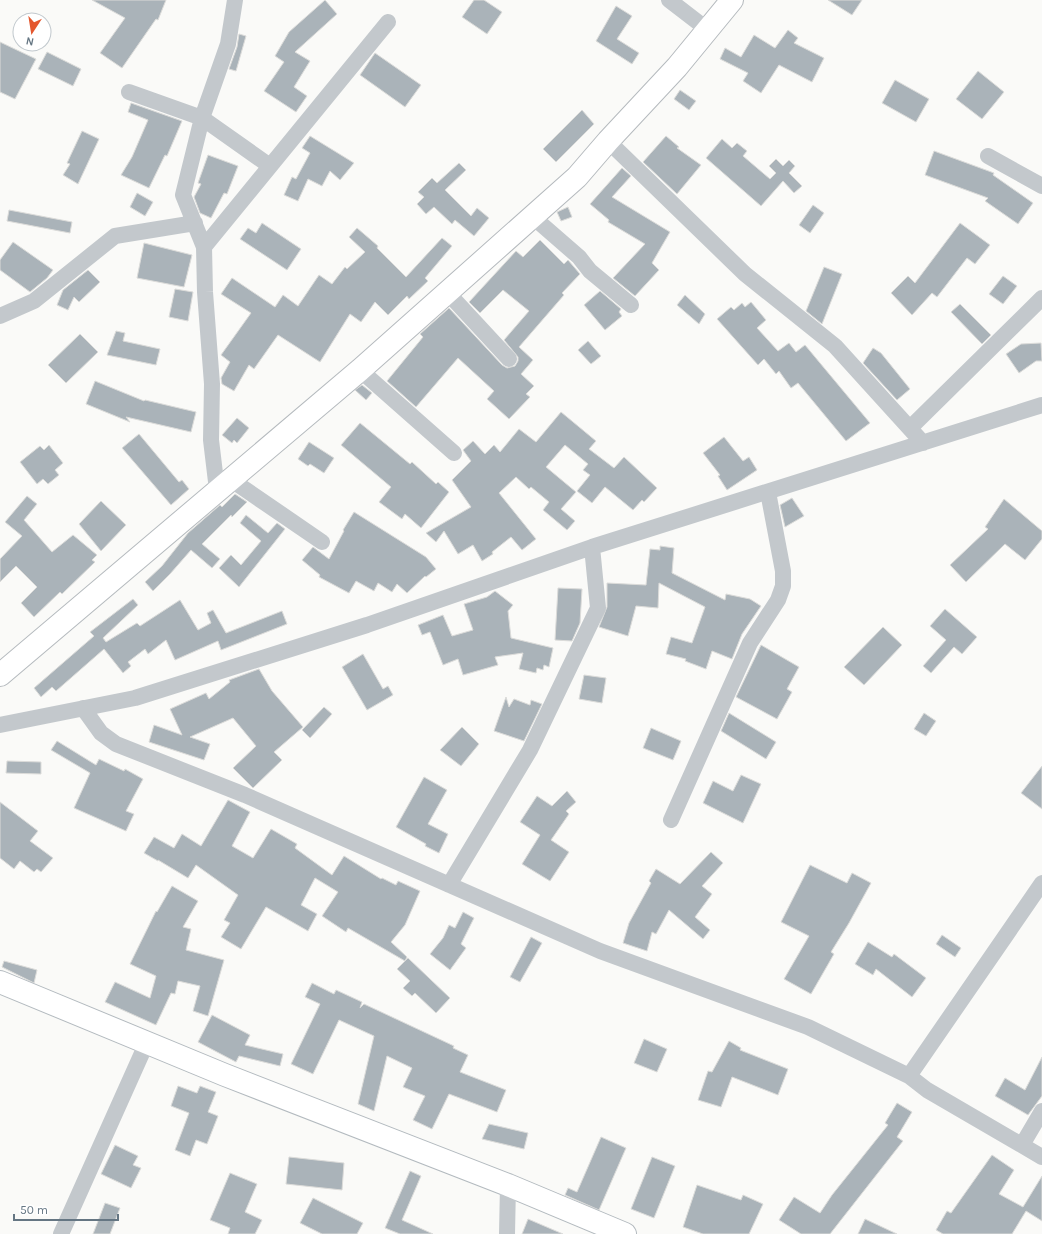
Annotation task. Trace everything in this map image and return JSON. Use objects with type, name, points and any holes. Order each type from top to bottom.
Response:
[{"type":"main road","points":[[0,675],[360,370],[577,177],[608,141],[677,67],[732,0]]},
{"type":"main road","points":[[0,982],[225,1075],[508,1185],[625,1234]]},
{"type":"street","points":[[235,0],[228,44],[202,118],[183,195],[204,247],[205,292],[212,384],[211,440],[223,485],[322,542]]},
{"type":"street","points":[[668,0],[708,30]]},
{"type":"street","points":[[204,247],[388,22]]},
{"type":"street","points":[[129,92],[202,118],[270,166]]},
{"type":"street","points":[[608,141],[745,274],[835,346],[924,443]]},
{"type":"street","points":[[988,156],[1042,186]]},
{"type":"street","points":[[533,217],[579,257],[590,271],[631,305]]},
{"type":"street","points":[[0,316],[34,302],[115,236],[195,223]]},
{"type":"street","points":[[447,292],[509,359]]},
{"type":"street","points":[[910,428],[1042,298]]},
{"type":"street","points":[[360,370],[454,453]]},
{"type":"street","points":[[0,725],[135,698],[360,627],[592,547],[1042,405]]},
{"type":"street","points":[[671,820],[750,643],[778,600],[783,586],[783,571],[768,492]]},
{"type":"street","points":[[449,886],[530,750],[598,608],[592,547]]},
{"type":"street","points":[[83,708],[101,733],[116,744],[245,795],[449,886],[600,951],[808,1027],[909,1076],[927,1090],[1042,1156]]},
{"type":"street","points":[[909,1076],[1042,883]]},
{"type":"street","points":[[61,1234],[147,1042]]},
{"type":"street","points":[[1022,1145],[1042,1111]]},
{"type":"street","points":[[507,1234],[508,1185]]},
{"type":"building","points":[[92,0],[166,0],[158,20],[156,19],[122,68],[100,53],[125,18]]},
{"type":"building","points":[[325,0],[337,14],[295,52],[310,61],[294,87],[307,96],[296,112],[264,91],[284,62],[275,56],[289,32]]},
{"type":"building","points":[[474,0],[484,0],[502,12],[487,34],[462,17]]},
{"type":"building","points":[[828,0],[862,0],[852,15]]},
{"type":"building","points":[[616,6],[632,16],[617,39],[639,53],[632,64],[596,41]]},
{"type":"building","points":[[788,30],[798,38],[794,43],[824,58],[812,82],[779,65],[761,93],[743,81],[748,73],[720,59],[725,48],[741,57],[754,35],[775,48]]},
{"type":"building","points":[[239,34],[246,36],[236,71],[229,69],[237,47]]},
{"type":"building","points":[[0,42],[12,48],[12,52],[21,52],[36,59],[15,99],[0,92]]},
{"type":"building","points":[[47,52],[81,69],[73,86],[38,69]]},
{"type":"building","points":[[375,53],[421,85],[405,107],[360,75]]},
{"type":"building","points":[[978,71],[1004,92],[982,119],[956,99]]},
{"type":"building","points":[[895,80],[929,99],[916,122],[882,103]]},
{"type":"building","points":[[680,90],[696,101],[689,110],[674,99]]},
{"type":"building","points":[[131,103],[182,121],[167,156],[165,155],[149,188],[121,175],[132,157],[148,120],[128,112]]},
{"type":"building","points":[[582,110],[594,124],[556,162],[543,149]]},
{"type":"building","points":[[82,131],[99,139],[78,184],[63,175],[70,164],[67,163]]},
{"type":"building","points":[[310,136],[354,163],[340,180],[330,171],[322,186],[308,179],[298,201],[284,195],[292,177],[296,179],[310,153],[302,148]]},
{"type":"building","points":[[666,136],[679,147],[677,148],[701,165],[677,194],[643,162]]},
{"type":"building","points":[[722,139],[732,148],[737,143],[747,151],[743,156],[770,179],[776,173],[769,166],[776,159],[783,166],[789,160],[795,166],[789,173],[802,186],[794,193],[783,181],[761,206],[706,158]]},
{"type":"building","points":[[934,151],[994,173],[993,175],[1033,203],[1018,224],[985,201],[988,198],[925,175]]},
{"type":"building","points":[[208,155],[238,166],[227,194],[224,193],[211,218],[200,213],[194,197],[201,184],[198,183]]},
{"type":"building","points":[[459,163],[466,170],[445,190],[471,216],[477,208],[489,218],[474,236],[455,220],[452,224],[434,207],[426,214],[417,204],[424,197],[418,192],[432,178],[437,183]]},
{"type":"building","points":[[622,168],[631,176],[612,197],[670,232],[652,263],[659,270],[635,296],[613,278],[645,244],[608,222],[609,220],[590,204]]},
{"type":"building","points":[[137,193],[153,202],[145,216],[130,207]]},
{"type":"building","points":[[813,205],[824,213],[810,233],[799,225]]},
{"type":"building","points":[[568,207],[572,217],[561,221],[557,212]]},
{"type":"building","points":[[9,210],[72,222],[70,233],[7,221]]},
{"type":"building","points":[[262,223],[301,249],[287,270],[240,239],[248,228],[256,233]]},
{"type":"building","points":[[960,223],[990,245],[975,264],[967,258],[937,297],[932,293],[912,315],[891,293],[908,276],[915,283]]},
{"type":"building","points":[[357,228],[378,246],[377,248],[406,277],[442,238],[452,246],[425,278],[428,281],[409,299],[407,296],[388,315],[375,302],[361,322],[350,314],[320,362],[278,335],[254,369],[249,365],[234,391],[222,384],[221,378],[230,362],[221,355],[251,313],[221,294],[232,278],[275,307],[283,295],[298,306],[319,275],[332,284],[345,267],[347,269],[365,252],[349,237]]},
{"type":"building","points":[[540,240],[564,264],[568,260],[580,274],[562,293],[564,295],[519,347],[533,360],[521,374],[534,386],[526,394],[530,397],[509,419],[487,399],[494,391],[458,358],[416,407],[387,381],[423,337],[420,334],[449,308],[502,365],[507,368],[515,366],[518,361],[518,357],[504,340],[529,311],[503,290],[480,313],[469,302],[516,251],[523,257]]},
{"type":"building","points":[[13,242],[53,270],[47,278],[30,292],[0,270],[0,260]]},
{"type":"building","points":[[144,243],[192,255],[184,287],[137,278]]},
{"type":"building","points":[[824,267],[842,274],[822,324],[806,311]]},
{"type":"building","points":[[88,270],[100,282],[79,302],[74,297],[68,310],[57,305],[63,290]]},
{"type":"building","points":[[1003,276],[1017,286],[1003,304],[989,294]]},
{"type":"building","points":[[175,289],[193,292],[188,321],[169,317]]},
{"type":"building","points":[[600,291],[621,309],[619,312],[622,316],[605,330],[584,305]]},
{"type":"building","points":[[685,295],[705,314],[699,324],[677,305]]},
{"type":"building","points":[[751,302],[766,320],[757,328],[778,351],[789,343],[796,352],[805,345],[870,423],[846,441],[798,383],[791,388],[779,371],[776,374],[764,359],[758,365],[717,319],[731,307],[734,310],[742,303],[745,307]]},
{"type":"building","points":[[960,304],[991,335],[982,344],[951,312]]},
{"type":"building","points":[[116,331],[125,333],[123,341],[160,349],[156,365],[107,355]]},
{"type":"building","points":[[80,334],[98,352],[66,383],[48,365]]},
{"type":"building","points":[[588,341],[601,356],[591,364],[578,350]]},
{"type":"building","points":[[1041,343],[1042,361],[1036,361],[1019,373],[1006,354],[1021,344]]},
{"type":"building","points":[[873,348],[881,353],[910,389],[897,400],[863,363]]},
{"type":"building","points":[[95,381],[144,401],[196,412],[191,432],[126,417],[130,422],[86,404]]},
{"type":"building","points":[[362,385],[372,393],[366,400],[355,390]]},
{"type":"building","points":[[561,412],[596,441],[589,449],[614,468],[624,457],[657,488],[644,502],[642,500],[633,510],[605,487],[592,503],[577,491],[590,475],[583,470],[588,464],[565,445],[546,467],[576,492],[561,509],[575,521],[567,530],[543,510],[549,502],[531,487],[529,489],[516,477],[499,493],[536,539],[522,550],[511,537],[492,552],[493,554],[482,561],[473,545],[458,554],[444,531],[436,542],[426,533],[471,507],[452,480],[471,461],[463,450],[473,441],[485,454],[494,445],[500,452],[519,429],[536,442]]},
{"type":"building","points":[[237,418],[249,428],[237,443],[234,440],[232,443],[222,435]]},
{"type":"building","points":[[360,423],[410,464],[412,462],[436,484],[438,482],[449,492],[421,528],[405,514],[402,519],[379,502],[391,487],[341,445]]},
{"type":"building","points":[[139,434],[179,482],[182,480],[189,489],[171,505],[122,448]]},
{"type":"building","points":[[724,437],[743,461],[749,457],[757,470],[727,490],[718,476],[720,475],[703,453]]},
{"type":"building","points":[[309,442],[334,458],[324,473],[310,464],[308,466],[298,459]]},
{"type":"building","points":[[49,445],[63,463],[55,470],[59,475],[48,484],[43,479],[37,484],[20,462],[40,446],[44,450]]},
{"type":"building","points":[[235,494],[247,502],[232,517],[231,515],[202,544],[220,559],[212,568],[191,550],[153,591],[145,582],[162,566],[188,533],[220,505],[222,507]]},
{"type":"building","points":[[27,496],[37,504],[24,520],[52,552],[73,535],[97,555],[92,560],[95,562],[62,594],[60,592],[34,617],[21,603],[37,587],[16,566],[0,582],[0,559],[22,536],[5,522]]},
{"type":"building","points":[[792,498],[804,516],[785,527],[780,505]]},
{"type":"building","points":[[1004,499],[1042,531],[1042,539],[1025,560],[1005,544],[966,582],[950,565],[988,529],[985,527]]},
{"type":"building","points":[[101,501],[126,525],[101,551],[79,524]]},
{"type":"building","points":[[354,512],[426,557],[436,569],[426,577],[425,576],[407,593],[397,584],[392,592],[378,583],[374,591],[356,581],[349,593],[319,577],[320,575],[302,560],[313,547],[329,559],[344,531],[343,530]]},
{"type":"building","points":[[246,515],[268,533],[277,523],[285,529],[239,587],[219,568],[231,555],[241,565],[261,541],[240,523]]},
{"type":"building","points":[[660,546],[674,548],[672,573],[725,600],[726,594],[750,599],[761,606],[742,634],[732,659],[712,651],[706,669],[685,661],[686,659],[666,654],[671,637],[692,643],[705,607],[659,583],[658,608],[636,606],[628,636],[599,627],[607,607],[607,583],[646,585],[650,549],[660,550]]},
{"type":"building","points":[[558,588],[582,589],[580,623],[572,641],[555,640]]},
{"type":"building","points":[[495,591],[513,605],[508,611],[511,638],[553,648],[549,667],[544,665],[543,670],[537,668],[536,673],[519,669],[523,653],[495,657],[498,665],[463,675],[458,659],[443,665],[430,632],[422,635],[418,625],[443,615],[452,636],[473,630],[464,604],[487,597]]},
{"type":"building","points":[[133,599],[138,605],[103,638],[106,642],[137,623],[140,626],[180,600],[198,630],[211,623],[207,613],[213,610],[226,633],[282,611],[287,624],[221,650],[218,641],[175,660],[166,640],[148,654],[145,649],[128,662],[131,666],[123,673],[104,649],[56,691],[52,687],[41,697],[34,688],[94,636],[90,632]]},
{"type":"building","points":[[945,609],[977,637],[962,654],[954,647],[931,673],[923,666],[946,640],[930,626]]},
{"type":"building","points":[[883,627],[902,645],[864,685],[844,667]]},
{"type":"building","points":[[761,645],[799,667],[787,689],[792,692],[777,719],[736,697]]},
{"type":"building","points":[[363,654],[383,689],[388,686],[393,695],[367,710],[342,667]]},
{"type":"building","points":[[259,669],[272,691],[303,727],[274,752],[282,760],[253,788],[233,768],[256,746],[233,718],[190,737],[210,744],[204,760],[149,742],[154,725],[182,735],[170,709],[206,693],[209,699],[230,682],[229,680]]},
{"type":"building","points":[[584,675],[606,678],[602,703],[579,699]]},
{"type":"building","points":[[506,697],[509,707],[514,699],[530,705],[531,700],[542,704],[524,741],[494,731]]},
{"type":"building","points":[[324,707],[332,714],[310,738],[302,730]]},
{"type":"building","points":[[729,713],[776,742],[766,759],[721,731]]},
{"type":"building","points":[[924,713],[936,721],[926,736],[914,729]]},
{"type":"building","points":[[462,727],[479,744],[461,766],[440,750]]},
{"type":"building","points":[[651,728],[681,741],[673,760],[643,748]]},
{"type":"building","points":[[57,741],[96,765],[99,759],[124,771],[125,769],[143,779],[126,811],[134,814],[126,831],[74,808],[90,773],[51,750]]},
{"type":"building","points":[[7,761],[41,762],[41,774],[6,773]]},
{"type":"building","points":[[1042,766],[1042,809],[1021,793]]},
{"type":"building","points":[[741,775],[761,784],[743,823],[703,803],[713,781],[733,791]]},
{"type":"building","points":[[424,777],[447,790],[428,824],[448,834],[439,853],[425,846],[426,844],[396,827]]},
{"type":"building","points":[[567,791],[576,802],[566,811],[569,814],[551,840],[569,852],[550,881],[522,864],[540,835],[520,822],[537,796],[552,806]]},
{"type":"building","points":[[228,800],[250,812],[232,846],[253,858],[271,829],[297,844],[295,848],[332,875],[344,856],[381,879],[382,878],[396,885],[398,881],[420,891],[405,925],[391,942],[407,957],[405,961],[348,928],[346,932],[322,916],[338,892],[315,878],[301,905],[317,914],[308,931],[266,907],[241,949],[221,937],[230,923],[224,920],[238,895],[196,865],[188,878],[144,853],[154,837],[174,848],[182,834],[201,846]]},
{"type":"building","points":[[0,802],[38,831],[30,841],[53,858],[41,872],[37,869],[34,872],[20,861],[14,869],[0,858]]},
{"type":"building","points":[[711,852],[723,863],[702,886],[712,894],[695,917],[710,930],[703,939],[669,910],[656,934],[652,932],[647,951],[623,943],[629,923],[651,883],[649,881],[656,869],[680,884]]},
{"type":"building","points":[[810,865],[847,883],[852,873],[871,883],[831,952],[834,954],[811,994],[784,979],[809,936],[781,922]]},
{"type":"building","points":[[172,886],[198,901],[183,927],[191,929],[186,950],[224,960],[208,1016],[193,1011],[200,986],[178,981],[175,994],[171,993],[156,1025],[105,1002],[115,982],[150,998],[156,976],[130,964],[156,911],[157,912]]},
{"type":"building","points":[[463,912],[474,918],[461,944],[466,948],[450,970],[430,954],[443,938],[449,925],[455,928]]},
{"type":"building","points":[[942,935],[961,948],[955,957],[936,944]]},
{"type":"building","points":[[531,937],[542,943],[520,982],[510,977]]},
{"type":"building","points":[[868,942],[892,957],[894,954],[926,978],[912,997],[876,969],[873,975],[855,964]]},
{"type":"building","points":[[408,958],[450,998],[436,1013],[415,993],[412,996],[403,988],[410,981],[397,969]]},
{"type":"building","points":[[4,961],[37,970],[34,983],[2,967]]},
{"type":"building","points":[[312,983],[334,994],[336,990],[362,1002],[360,1008],[364,1004],[454,1046],[453,1048],[468,1055],[460,1072],[506,1090],[497,1112],[449,1094],[432,1129],[413,1120],[425,1096],[403,1087],[412,1068],[387,1056],[374,1111],[358,1104],[374,1036],[339,1020],[313,1074],[291,1064],[320,1004],[305,997]]},
{"type":"building","points":[[212,1015],[250,1035],[245,1045],[283,1054],[280,1066],[239,1056],[236,1062],[198,1042]]},
{"type":"building","points":[[644,1039],[667,1049],[657,1072],[634,1063]]},
{"type":"building","points":[[729,1041],[741,1048],[740,1050],[788,1069],[778,1095],[732,1077],[721,1107],[698,1100],[708,1071],[712,1072]]},
{"type":"building","points":[[1042,1057],[1042,1096],[1028,1115],[995,1096],[1005,1078],[1025,1090]]},
{"type":"building","points":[[178,1086],[197,1093],[200,1086],[216,1092],[208,1112],[218,1116],[207,1144],[196,1140],[190,1156],[175,1150],[189,1113],[171,1106]]},
{"type":"building","points":[[897,1103],[912,1112],[897,1137],[903,1141],[830,1234],[801,1234],[779,1220],[794,1197],[820,1213],[832,1195],[888,1125],[885,1123]]},
{"type":"building","points":[[489,1124],[528,1133],[524,1149],[482,1139]]},
{"type":"building","points":[[601,1137],[626,1148],[599,1210],[565,1195],[568,1188],[577,1192]]},
{"type":"building","points":[[115,1145],[138,1156],[133,1165],[141,1168],[131,1188],[101,1174]]},
{"type":"building","points":[[992,1155],[1014,1170],[999,1194],[1023,1207],[1042,1176],[1042,1221],[1026,1211],[1012,1234],[943,1234],[936,1230],[947,1211],[951,1213]]},
{"type":"building","points":[[289,1157],[344,1163],[342,1190],[286,1184]]},
{"type":"building","points":[[652,1157],[675,1166],[654,1218],[631,1209]]},
{"type":"building","points":[[410,1171],[421,1176],[402,1220],[433,1234],[400,1234],[385,1228]]},
{"type":"building","points":[[230,1173],[257,1184],[245,1212],[262,1220],[255,1234],[228,1234],[230,1228],[210,1220]]},
{"type":"building","points":[[697,1185],[741,1200],[743,1195],[763,1204],[749,1234],[703,1234],[683,1227]]},
{"type":"building","points":[[313,1198],[363,1223],[357,1234],[322,1234],[300,1223]]},
{"type":"building","points":[[105,1203],[120,1208],[110,1234],[93,1234]]},
{"type":"building","points":[[528,1219],[563,1234],[522,1234]]},
{"type":"building","points":[[865,1219],[897,1234],[858,1234]]}]
